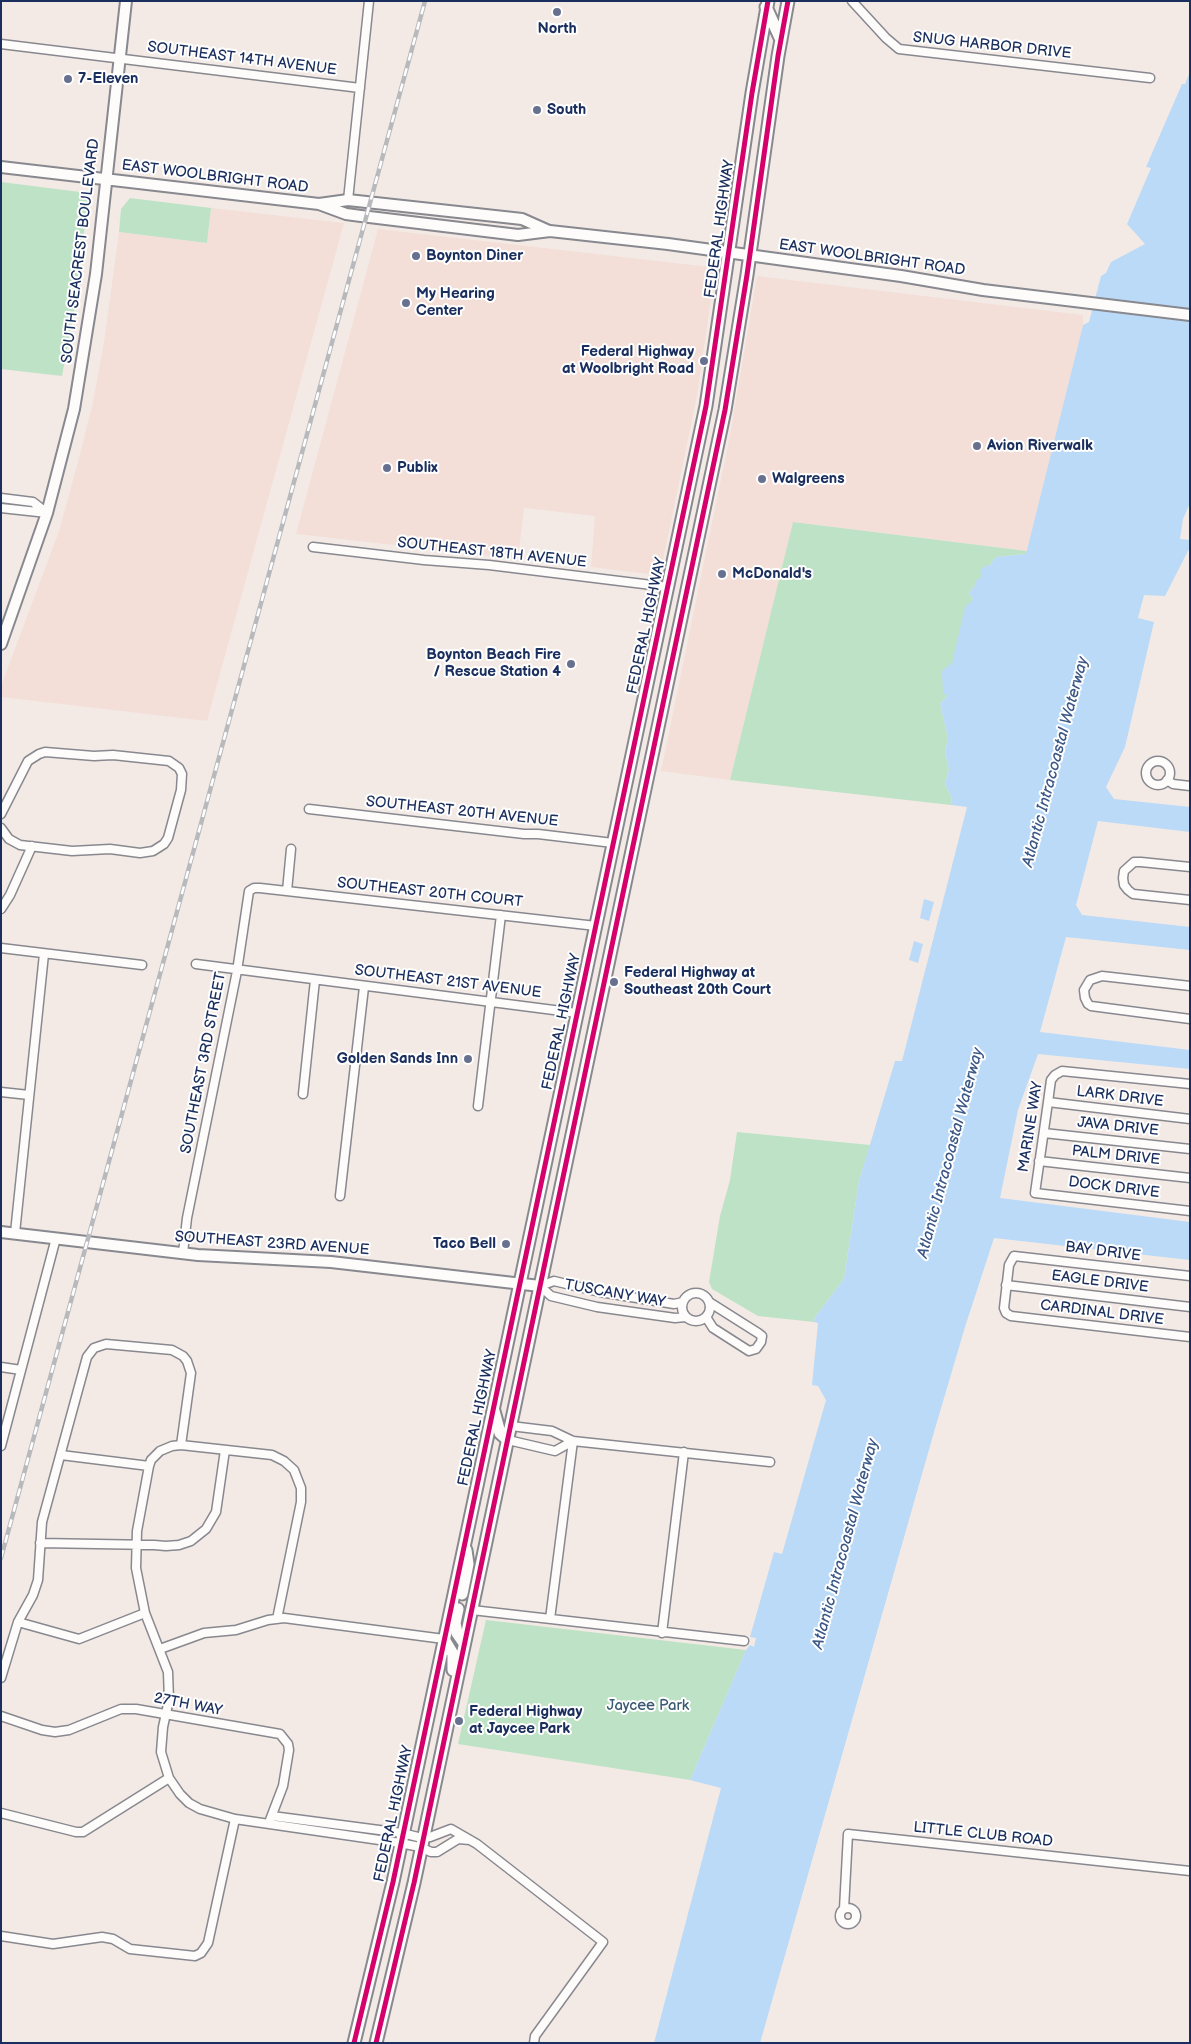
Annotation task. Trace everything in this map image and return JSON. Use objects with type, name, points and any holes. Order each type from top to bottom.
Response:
[{"type":"main road","name":"SOUTH SEACREST BOULEVARD","points":[[1,644],[47,513],[74,408],[96,274],[126,1]]},
{"type":"main road","points":[[376,2043],[405,1921],[472,1610],[729,392],[788,1]]},
{"type":"main road","points":[[767,4],[781,40]]},
{"type":"main road","name":"FEDERAL HIGHWAY","points":[[354,2043],[374,1966],[706,406],[767,4]]},
{"type":"main road","name":"EAST WOOLBRIGHT ROAD","points":[[1,167],[319,204],[346,214],[518,235],[550,231],[729,253],[901,276],[983,290],[1190,315]]},
{"type":"main road","name":"EAST WOOLBRIGHT ROAD","points":[[319,204],[348,200],[522,219],[550,231]]},
{"type":"main road","points":[[671,572],[687,592]]},
{"type":"main road","points":[[668,587],[682,612]]},
{"type":"main road","points":[[581,995],[598,1010]]},
{"type":"main road","points":[[577,1013],[581,1016],[588,1029],[576,1092],[577,1114]]},
{"type":"main road","name":"SOUTHEAST 23RD AVENUE","points":[[1,1232],[183,1253],[318,1260],[540,1286]]},
{"type":"main road","points":[[493,1407],[500,1433],[508,1440]]},
{"type":"main road","points":[[464,1544],[468,1554],[468,1564],[455,1623],[457,1633],[464,1643]]},
{"type":"main road","points":[[444,1639],[450,1647],[454,1661],[442,1723],[445,1730]]},
{"type":"street","points":[[348,200],[369,1]]},
{"type":"street","name":"SNUG HARBOR DRIVE","points":[[852,1],[886,38],[899,49],[1150,78]]},
{"type":"street","name":"SOUTHEAST 14TH AVENUE","points":[[1,44],[360,88]]},
{"type":"street","points":[[1,498],[33,502],[47,513]]},
{"type":"street","points":[[1,508],[47,513]]},
{"type":"street","name":"SOUTHEAST 18TH AVENUE","points":[[313,547],[424,560],[504,566],[668,587]]},
{"type":"street","points":[[1,814],[28,761],[45,752],[94,756],[113,755],[168,761],[179,768],[182,774],[182,790],[168,838],[159,848],[153,851],[140,853],[110,849],[72,851],[32,846],[14,843],[4,835],[1,828]]},
{"type":"street","points":[[1167,780],[1174,784],[1190,786]]},
{"type":"street","name":"SOUTHEAST 20TH AVENUE","points":[[309,809],[613,843]]},
{"type":"street","points":[[1,909],[10,895],[32,846]]},
{"type":"street","points":[[287,891],[291,849]]},
{"type":"street","points":[[1190,867],[1134,862],[1124,871],[1124,885],[1128,890],[1139,895],[1190,900]]},
{"type":"street","name":"SOUTHEAST 3RD STREET","points":[[183,1253],[187,1218],[237,971],[249,891],[254,888],[260,888]]},
{"type":"street","name":"SOUTHEAST 20TH COURT","points":[[260,888],[596,926]]},
{"type":"street","points":[[478,1106],[501,915]]},
{"type":"street","points":[[1,948],[142,965]]},
{"type":"street","points":[[15,1233],[44,954]]},
{"type":"street","name":"SOUTHEAST 21ST AVENUE","points":[[196,964],[364,987],[490,1000],[577,1013]]},
{"type":"street","points":[[1190,986],[1096,976],[1084,990],[1088,1004],[1190,1019]]},
{"type":"street","points":[[303,1094],[315,980]]},
{"type":"street","points":[[340,1196],[364,987]]},
{"type":"street","name":"MARINE WAY","points":[[1035,1193],[1051,1080],[1054,1075],[1062,1071],[1190,1084]]},
{"type":"street","points":[[1,1092],[29,1095]]},
{"type":"street","name":"LARK DRIVE","points":[[1048,1102],[1190,1119]]},
{"type":"street","name":"JAVA DRIVE","points":[[1044,1133],[1190,1149]]},
{"type":"street","name":"PALM DRIVE","points":[[1039,1161],[1190,1178]]},
{"type":"street","name":"DOCK DRIVE","points":[[1035,1193],[1190,1211]]},
{"type":"street","points":[[1,1446],[56,1238]]},
{"type":"street","name":"BAY DRIVE","points":[[1006,1285],[1009,1265],[1014,1256],[1190,1276]]},
{"type":"street","name":"TUSCANY WAY","points":[[683,1302],[674,1304],[600,1292],[554,1281],[540,1286],[550,1296],[598,1307],[675,1318],[686,1317],[694,1321],[706,1317],[713,1328],[749,1351],[756,1349],[761,1342],[762,1336],[709,1302],[704,1296],[696,1294],[688,1296],[683,1302],[682,1310],[686,1317]]},
{"type":"street","name":"EAGLE DRIVE","points":[[1006,1285],[1190,1307]]},
{"type":"street","name":"CARDINAL DRIVE","points":[[1006,1285],[1004,1308],[1011,1316],[1190,1337]]},
{"type":"street","points":[[706,1317],[710,1310],[709,1302]]},
{"type":"street","points":[[1,1678],[18,1622],[30,1602],[38,1580],[42,1522],[88,1358],[94,1348],[106,1344],[172,1350],[187,1361],[190,1367],[191,1380],[181,1445]]},
{"type":"street","points":[[1,1367],[21,1370]]},
{"type":"street","points":[[511,1426],[552,1431],[573,1441],[770,1462]]},
{"type":"street","points":[[508,1440],[555,1450],[573,1441]]},
{"type":"street","points":[[550,1619],[573,1441]]},
{"type":"street","points":[[277,1619],[301,1502],[300,1482],[289,1465],[278,1458],[181,1445],[172,1446],[160,1451],[151,1460],[149,1466],[136,1544],[136,1574],[145,1613],[168,1672],[167,1715],[163,1727],[161,1752],[169,1778],[189,1803],[213,1814],[268,1824],[401,1838]]},
{"type":"street","points":[[40,1543],[166,1546],[179,1545],[191,1541],[206,1529],[214,1518],[218,1506],[225,1450]]},
{"type":"street","points":[[662,1633],[684,1452]]},
{"type":"street","points":[[61,1455],[149,1466]]},
{"type":"street","points":[[472,1610],[744,1641]]},
{"type":"street","points":[[18,1622],[79,1639],[145,1613]]},
{"type":"street","points":[[160,1649],[204,1633],[249,1627],[277,1619],[298,1619],[444,1639]]},
{"type":"street","name":"27TH WAY","points":[[1,1716],[42,1730],[55,1732],[69,1730],[121,1709],[136,1709],[267,1733],[274,1732],[285,1738],[288,1750],[283,1786],[268,1824]]},
{"type":"street","points":[[1,1813],[76,1832],[83,1832],[169,1778]]},
{"type":"street","points":[[272,1816],[401,1838],[421,1843],[437,1852],[454,1840],[470,1840]]},
{"type":"street","points":[[1,1936],[53,1944],[102,1937],[113,1939],[130,1949],[195,1956],[201,1953],[208,1943],[235,1819]]},
{"type":"street","points":[[421,1843],[430,1837],[451,1829],[470,1840],[603,1942],[535,2036],[534,2043]]},
{"type":"street","name":"LITTLE CLUB ROAD","points":[[844,1909],[848,1834],[1190,1871]]},
{"type":"shaded area","points":[[211,208],[344,223],[207,721],[1,697],[1,686],[59,531],[78,462],[93,402],[104,342],[119,232],[207,243]]},
{"type":"shaded area","points":[[378,229],[710,267],[715,271],[697,396],[661,570],[657,575],[591,567],[595,516],[524,508],[518,559],[296,534]]},
{"type":"shaded area","points":[[757,276],[1083,315],[1083,325],[1027,551],[793,522],[730,780],[661,771],[730,435]]},
{"type":"green space","points":[[1,182],[88,193],[78,292],[62,376],[1,369]]},
{"type":"green space","points":[[130,198],[211,208],[207,243],[119,232],[121,209]]},
{"type":"green space","points":[[793,522],[1027,551],[1026,554],[996,557],[969,593],[973,600],[952,663],[948,695],[940,704],[948,738],[945,752],[949,770],[945,784],[952,798],[951,805],[730,780]]},
{"type":"green space","points":[[737,1132],[870,1145],[859,1181],[844,1279],[815,1317],[814,1322],[758,1316],[712,1289],[709,1282],[720,1216],[730,1180]]},
{"type":"green space","name":"Jaycee Park","points":[[486,1620],[746,1650],[690,1780],[458,1744]]},
{"type":"water","name":"Atlantic Intracoastal Waterway","points":[[1190,72],[1190,503],[1183,519],[1180,539],[1190,540],[1190,547],[1165,596],[1144,595],[1138,618],[1154,622],[1125,747],[1106,787],[1114,799],[1190,807],[1190,832],[1098,821],[1076,905],[1082,915],[1190,927],[1190,950],[1066,937],[1040,1032],[1190,1050],[1190,1069],[1038,1054],[1018,1110],[1000,1198],[1190,1222],[1190,1260],[994,1238],[934,1432],[760,2043],[654,2043],[721,1788],[690,1780],[746,1650],[750,1645],[754,1647],[756,1638],[750,1637],[774,1552],[782,1554],[826,1400],[818,1386],[812,1385],[818,1323],[814,1322],[815,1317],[844,1279],[859,1181],[895,1061],[902,1061],[967,807],[951,805],[952,798],[945,784],[949,770],[945,752],[948,738],[940,704],[948,695],[943,694],[942,671],[952,663],[965,607],[973,600],[969,593],[975,582],[982,576],[980,571],[985,566],[990,565],[996,557],[1026,554],[1083,325],[1089,322],[1101,276],[1106,273],[1111,262],[1145,244],[1127,224],[1151,168],[1146,167],[1182,84],[1185,84]]},
{"type":"water","points":[[924,899],[934,902],[929,921],[920,918]]},
{"type":"water","points":[[914,941],[923,944],[918,963],[909,960]]},
{"type":"railway","points":[[1,1558],[425,1]]},
{"type":"cycle path","points":[[354,2043],[393,1882],[706,406],[752,93],[768,1]]},
{"type":"cycle path","points":[[376,2043],[414,1883],[725,410],[747,275],[778,56],[788,1]]},
{"type":"place","name":"North","points":[[557,12]]},
{"type":"place","name":"7-Eleven","points":[[68,79]]},
{"type":"place","name":"South","points":[[537,110]]},
{"type":"place","name":"Boynton Diner","points":[[416,256]]},
{"type":"place","name":"My Hearing Center","points":[[406,303]]},
{"type":"place","name":"Federal Highway at Woolbright Road","points":[[704,361]]},
{"type":"place","name":"Avion Riverwalk","points":[[977,446]]},
{"type":"place","name":"Publix","points":[[387,468]]},
{"type":"place","name":"Walgreens","points":[[762,479]]},
{"type":"place","name":"McDonald's","points":[[722,574]]},
{"type":"place","name":"Boynton Beach Fire / Rescue Station 4","points":[[571,664]]},
{"type":"place","name":"Federal Highway at Southeast 20th Court","points":[[614,982]]},
{"type":"place","name":"Golden Sands Inn","points":[[468,1059]]},
{"type":"place","name":"Taco Bell","points":[[506,1244]]},
{"type":"place","name":"Federal Highway at Jaycee Park","points":[[459,1721]]}]
